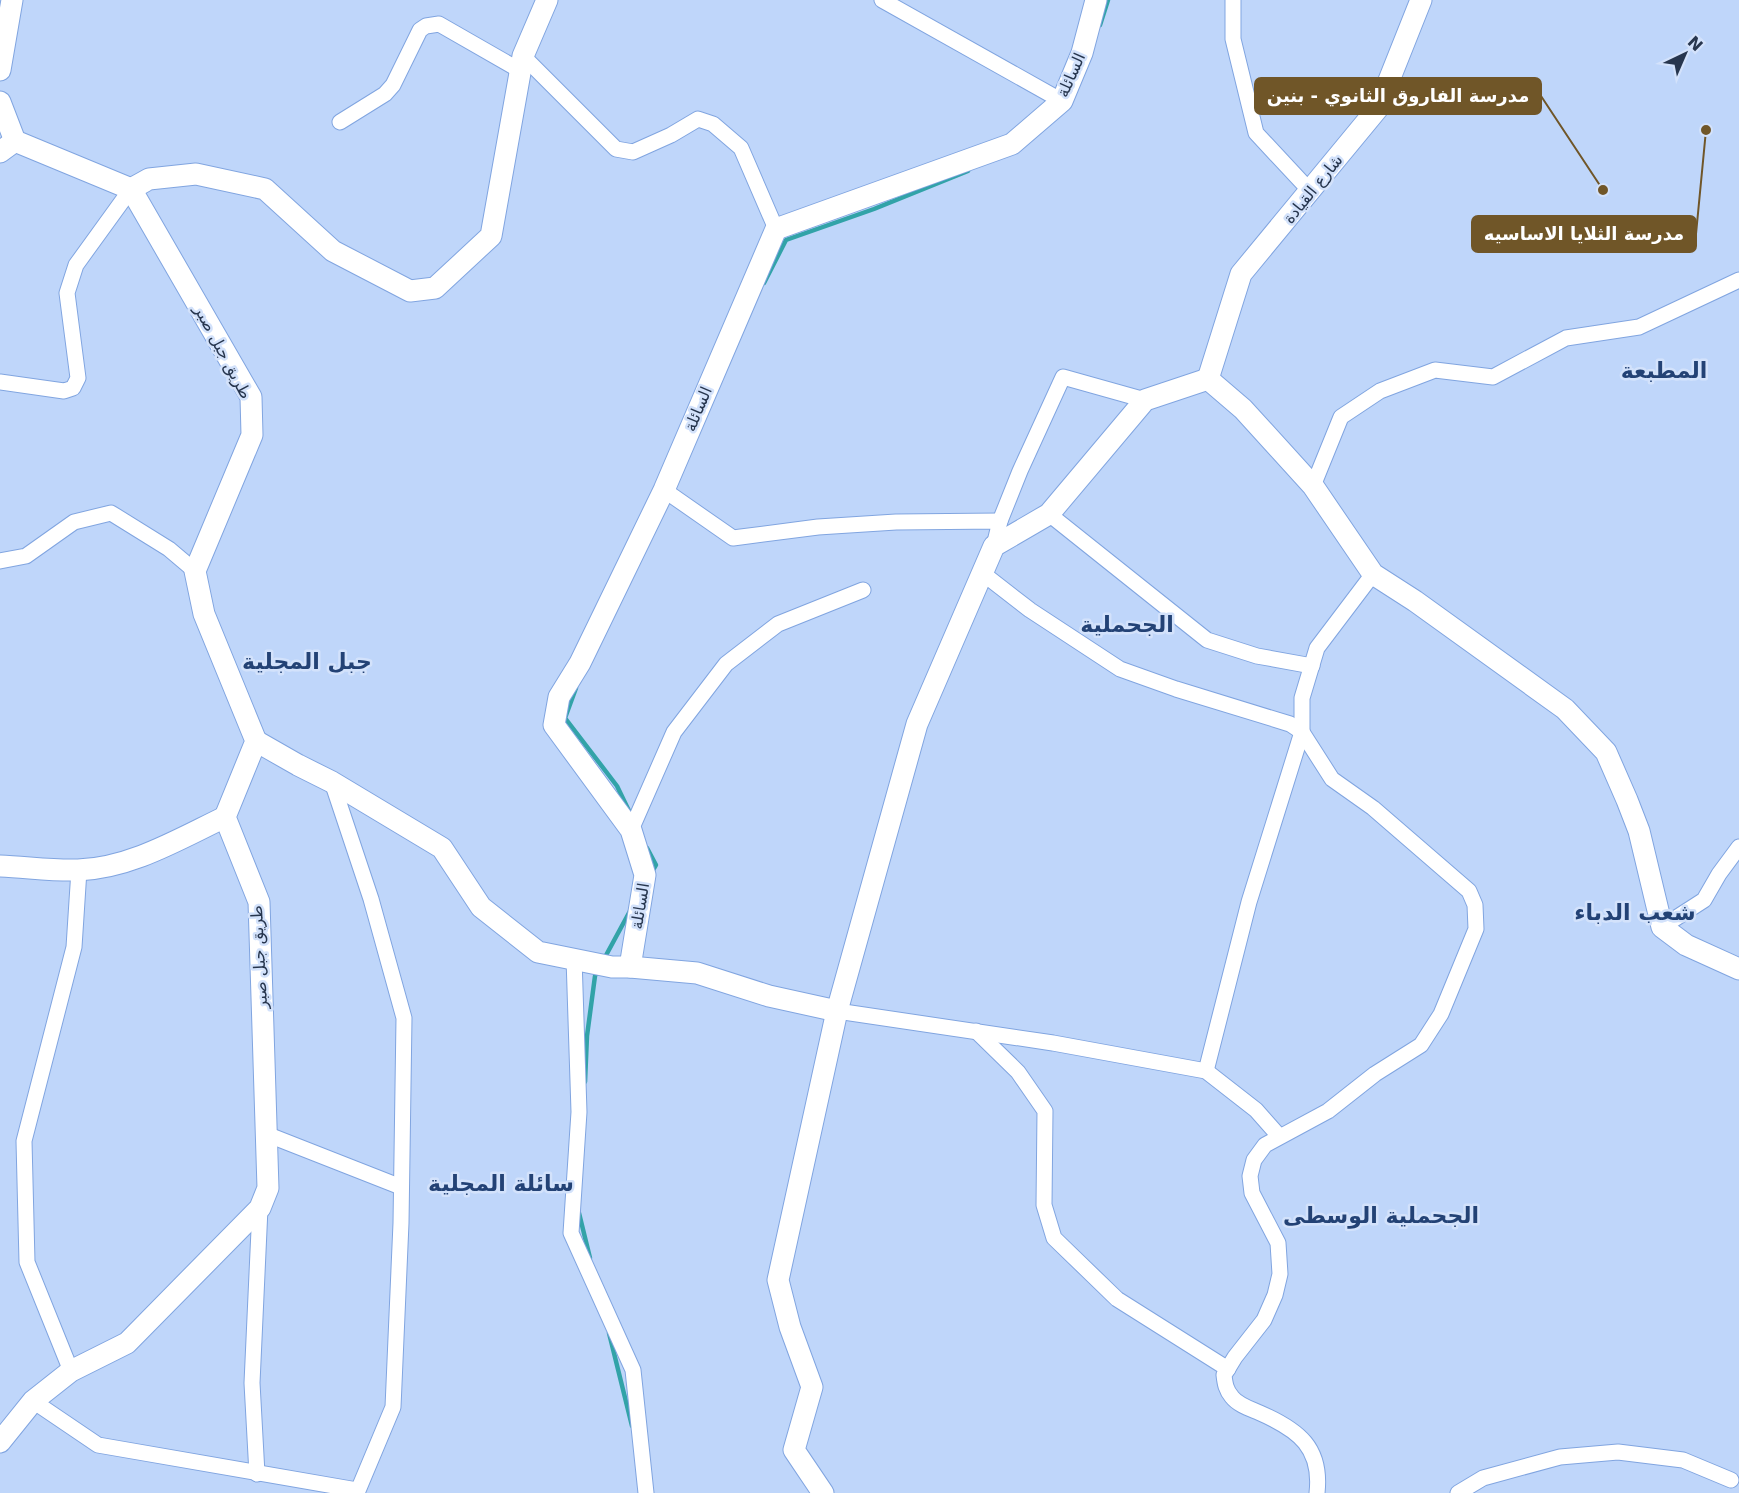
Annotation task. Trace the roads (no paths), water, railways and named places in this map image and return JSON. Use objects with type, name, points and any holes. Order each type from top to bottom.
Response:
[{"type":"street","points":[[0,70],[12,0]]},
{"type":"street","points":[[0,382],[64,391],[73,387],[78,378],[67,293],[76,265],[131,189],[149,179],[196,174],[265,189],[333,251],[410,291],[435,288],[491,236],[522,64],[547,0]]},
{"type":"street","points":[[882,0],[1062,101]]},
{"type":"street","name":"السائلة","points":[[630,967],[645,875],[631,830],[554,725],[559,697],[580,663],[664,490],[776,230],[1012,144],[1062,101],[1082,53],[1096,0]]},
{"type":"street","points":[[1233,0],[1233,39],[1256,133],[1311,192]]},
{"type":"street","name":"شارع القيادة","points":[[1208,379],[1241,274],[1378,108],[1421,0]]},
{"type":"street","points":[[340,122],[385,94],[393,85],[420,30],[426,26],[439,24],[522,64],[616,149],[633,152],[671,135],[698,119],[713,124],[741,148],[776,230]]},
{"type":"street","points":[[0,102],[8,147],[131,189]]},
{"type":"street","name":"طريق جبل صبر","points":[[131,189],[251,397],[252,435],[195,571]]},
{"type":"street","points":[[1314,486],[1341,417],[1380,391],[1435,370],[1493,377],[1566,338],[1639,327],[1739,280]]},
{"type":"street","points":[[822,1493],[794,1450],[812,1387],[790,1327],[778,1280],[837,1011],[917,724],[994,546],[1000,521],[1020,471],[1063,377],[1145,400]]},
{"type":"street","points":[[994,546],[1049,514],[1145,400],[1208,379],[1243,410],[1314,486],[1373,574],[1565,709],[1606,752],[1639,831],[1662,927],[1686,945],[1739,969]]},
{"type":"street","points":[[664,490],[732,537],[818,527],[884,523],[1000,521]]},
{"type":"street","points":[[0,561],[26,556],[74,522],[111,513],[170,549],[195,571],[204,614],[256,741],[332,782],[442,848],[481,907],[538,952],[612,967],[697,973],[769,996],[837,1011],[1053,1042],[1206,1071],[1256,1110],[1279,1136]]},
{"type":"street","points":[[1049,514],[1207,640],[1257,656],[1312,666]]},
{"type":"street","points":[[981,572],[1030,610],[1120,669],[1280,721],[1302,732],[1332,779],[1373,808],[1469,891],[1475,905],[1476,928],[1441,1014],[1421,1045],[1375,1074],[1328,1111],[1265,1145],[1254,1160],[1250,1176],[1252,1193],[1278,1243],[1280,1274],[1275,1295],[1264,1320],[1224,1375],[1226,1388],[1233,1399],[1272,1418],[1310,1447],[1317,1463],[1317,1493]]},
{"type":"street","points":[[1206,1071],[1249,902],[1302,732],[1302,698],[1317,648],[1373,574]]},
{"type":"street","points":[[631,830],[674,732],[726,664],[778,624],[863,590]]},
{"type":"street","points":[[0,866],[79,870],[129,861],[225,817],[256,741]]},
{"type":"street","points":[[33,1401],[98,1445],[357,1491],[393,1407],[404,1018],[371,898],[332,782]]},
{"type":"street","name":"طريق جبل صبر","points":[[0,1442],[33,1401],[71,1371],[127,1343],[260,1208],[268,1188],[259,902],[225,817]]},
{"type":"street","points":[[1662,927],[1704,900],[1719,874],[1739,847]]},
{"type":"street","points":[[71,1371],[27,1263],[24,1141],[74,947],[79,870]]},
{"type":"street","points":[[574,958],[579,1112],[571,1233],[633,1370],[646,1493]]},
{"type":"street","points":[[976,1031],[1018,1072],[1045,1111],[1044,1205],[1054,1239],[1117,1299],[1228,1369]]},
{"type":"street","points":[[266,1134],[401,1187]]},
{"type":"street","points":[[257,1474],[252,1383],[260,1208]]},
{"type":"street","points":[[1458,1493],[1483,1478],[1560,1457],[1618,1452],[1683,1460],[1735,1477],[1722,1493]]},
{"type":"waterway","points":[[1100,25],[1108,0]]},
{"type":"waterway","points":[[764,283],[786,240],[874,209],[968,171]]},
{"type":"waterway","points":[[576,688],[565,718],[617,786],[629,811]]},
{"type":"waterway","points":[[647,848],[656,865],[652,872]]},
{"type":"waterway","points":[[604,959],[630,911]]},
{"type":"waterway","points":[[585,1082],[587,1036],[595,976],[599,969]]},
{"type":"waterway","points":[[579,1213],[590,1258]]},
{"type":"waterway","points":[[609,1333],[632,1426]]},
{"type":"place","name":"مدرسة الثلايا الاساسيه","points":[[1706,130]]},
{"type":"place","name":"مدرسة الفاروق الثانوي - بنين","points":[[1603,190]]},
{"type":"district","name":"المطبعة","points":[[1664,370]]},
{"type":"district","name":"الجحملية","points":[[1127,624]]},
{"type":"district","name":"جبل المجلية","points":[[307,661]]},
{"type":"district","name":"شعب الدباء","points":[[1635,912]]},
{"type":"district","name":"سائلة المجلية","points":[[501,1183]]},
{"type":"district","name":"الجحملية الوسطى","points":[[1381,1215]]}]
